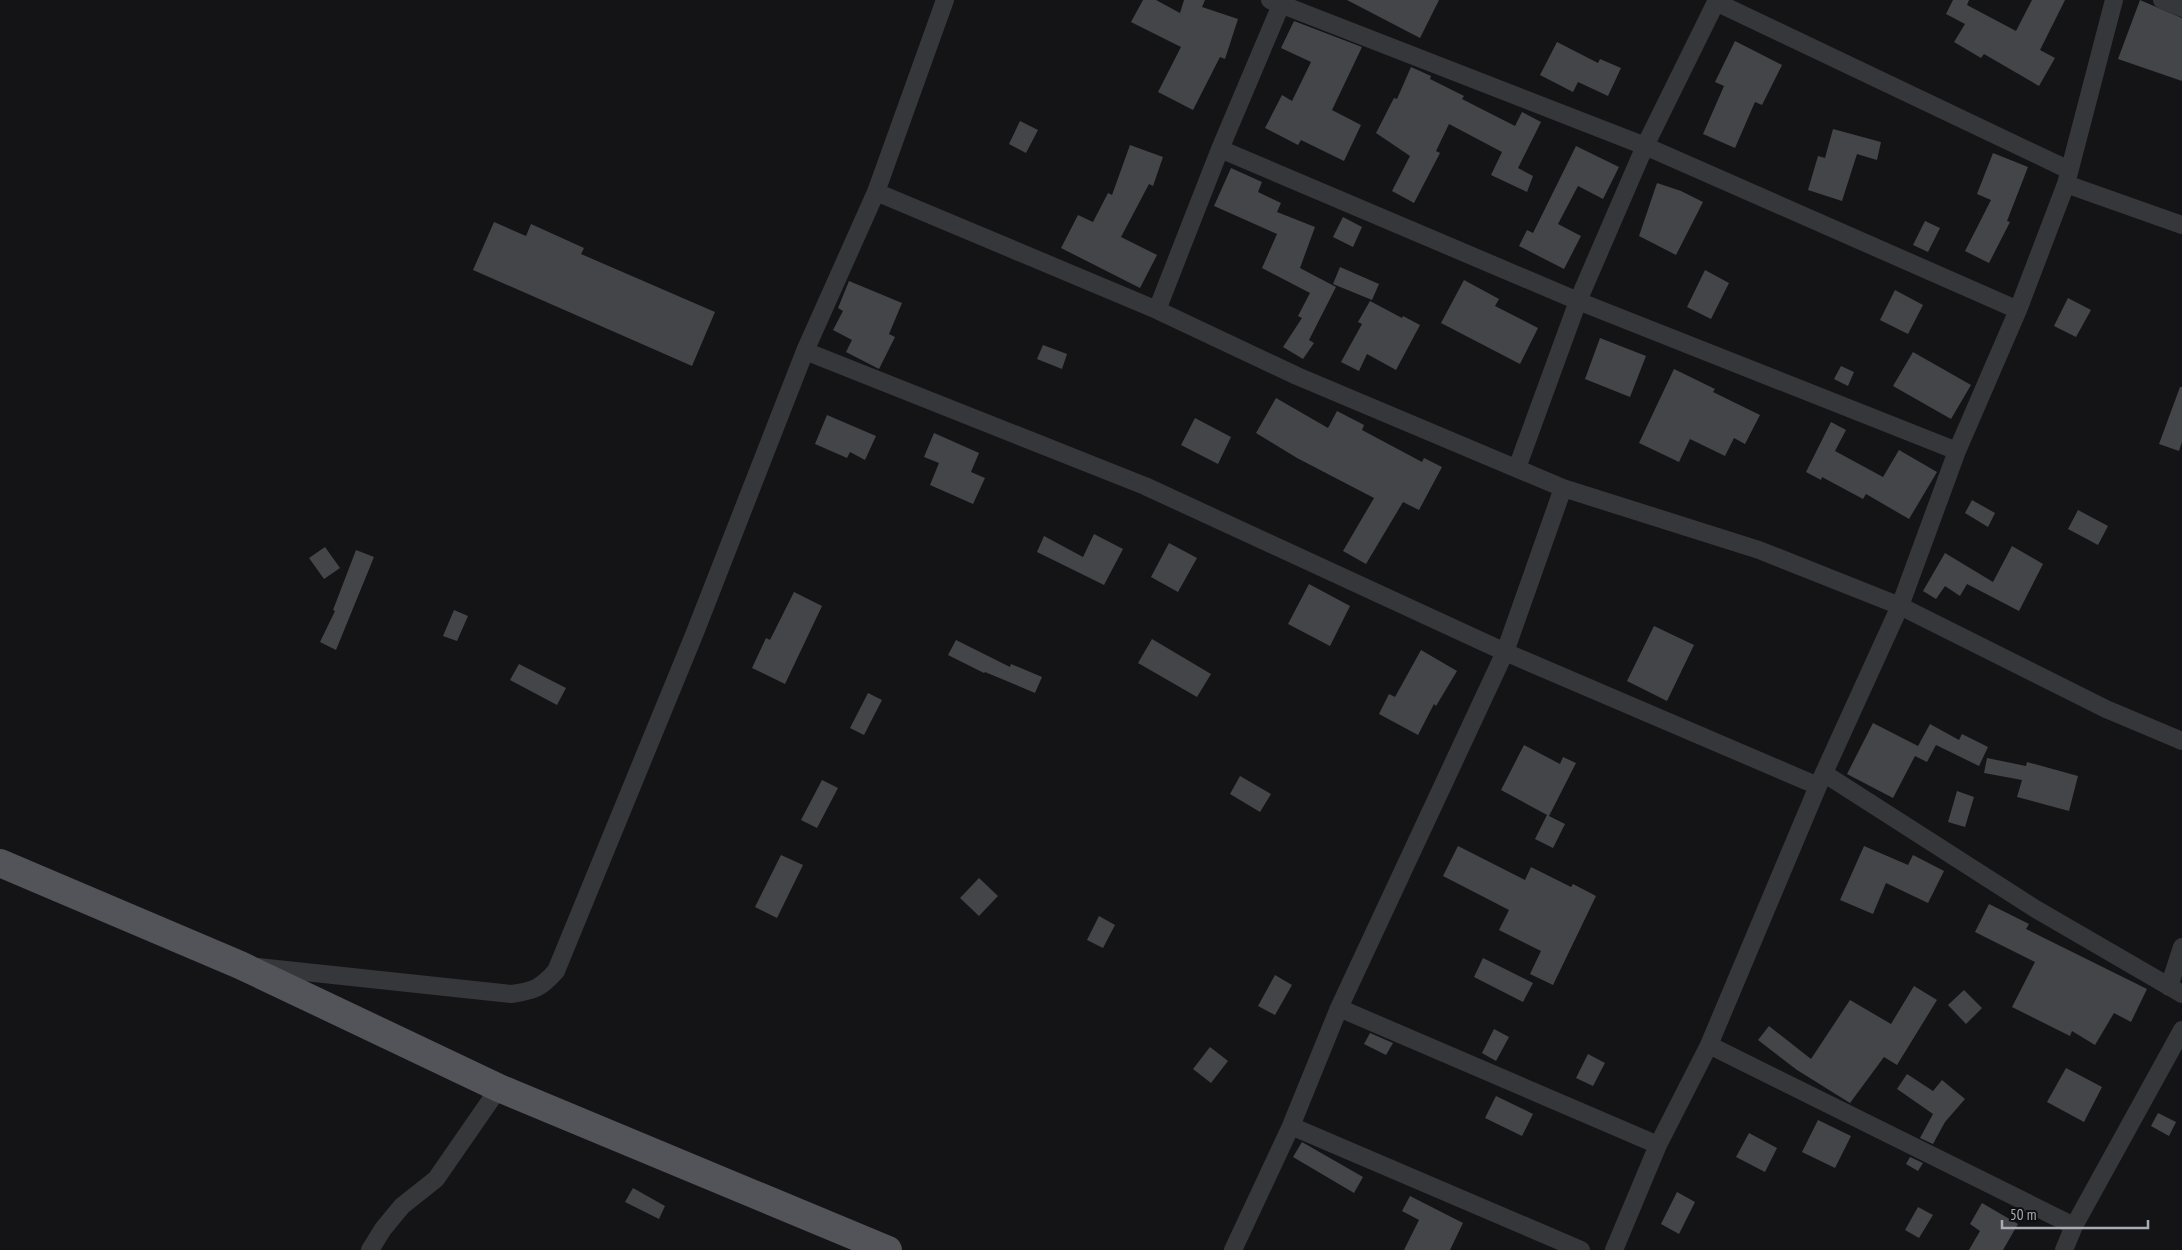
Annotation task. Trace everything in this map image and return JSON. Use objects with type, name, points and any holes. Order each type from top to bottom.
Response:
[{"type":"main road","points":[[0,863],[240,965],[499,1088],[888,1250]]},
{"type":"street","points":[[240,965],[511,994],[528,992],[542,986],[556,971],[690,644],[805,351],[876,192],[945,0]]},
{"type":"street","points":[[1614,1250],[1658,1145],[1709,1045],[1821,780],[1900,606],[1957,451],[2018,310],[2067,177],[2114,0]]},
{"type":"street","points":[[2162,0],[2182,8]]},
{"type":"street","points":[[1517,468],[1578,301],[1645,146],[1717,1],[2067,177],[2182,225]]},
{"type":"street","points":[[1157,310],[1278,2],[1645,146],[2018,310]]},
{"type":"street","points":[[1220,149],[1578,301],[1957,451]]},
{"type":"street","points":[[876,192],[1157,310],[1297,376],[1563,488],[1759,550],[1900,606],[2106,709],[2182,741]]},
{"type":"street","points":[[805,351],[1145,486],[1505,652],[1821,780],[2176,991],[2182,946]]},
{"type":"street","points":[[1233,1250],[1291,1126],[1339,1008],[1505,652],[1563,488]]},
{"type":"street","points":[[1339,1008],[1658,1145]]},
{"type":"street","points":[[2064,1250],[2074,1226],[2182,1030]]},
{"type":"street","points":[[1709,1045],[2074,1226]]},
{"type":"street","points":[[370,1250],[383,1229],[402,1206],[436,1180],[499,1088]]},
{"type":"street","points":[[1291,1126],[1581,1250]]},
{"type":"building","points":[[1143,0],[1156,0],[1180,13],[1184,0],[1205,0],[1202,7],[1238,19],[1225,59],[1220,57],[1193,110],[1158,92],[1181,47],[1131,22]]},
{"type":"building","points":[[1347,0],[1439,0],[1420,38]]},
{"type":"building","points":[[1953,0],[1969,0],[1967,5],[2016,31],[2032,0],[2065,0],[2040,50],[2055,58],[2039,86],[1984,54],[1981,58],[1954,42],[1965,24],[1946,14]]},
{"type":"building","points":[[2140,0],[2182,18],[2182,81],[2118,59]]},
{"type":"building","points":[[1294,21],[1362,47],[1332,110],[1361,125],[1344,161],[1301,140],[1298,145],[1265,128],[1282,95],[1292,101],[1311,62],[1281,48]]},
{"type":"building","points":[[1735,41],[1782,65],[1762,105],[1755,102],[1735,148],[1703,134],[1724,86],[1715,82]]},
{"type":"building","points":[[1557,42],[1598,63],[1600,59],[1621,68],[1608,96],[1578,82],[1573,92],[1540,75]]},
{"type":"building","points":[[1411,67],[1431,76],[1430,79],[1464,96],[1462,99],[1515,126],[1522,112],[1541,122],[1518,168],[1533,176],[1527,192],[1491,175],[1502,152],[1449,124],[1436,151],[1440,153],[1414,203],[1392,191],[1410,156],[1376,133],[1394,98],[1397,99]]},
{"type":"building","points":[[1020,121],[1038,130],[1026,153],[1009,144]]},
{"type":"building","points":[[1833,129],[1881,142],[1877,160],[1857,154],[1842,201],[1808,190],[1818,156],[1825,158]]},
{"type":"building","points":[[1130,145],[1163,157],[1153,186],[1149,184],[1121,237],[1157,255],[1140,288],[1061,248],[1078,215],[1093,222],[1108,193],[1112,195]]},
{"type":"building","points":[[1576,146],[1619,167],[1603,199],[1578,186],[1558,224],[1581,236],[1564,269],[1519,246],[1527,230],[1533,233]]},
{"type":"building","points":[[1993,153],[2028,167],[2007,221],[2010,222],[1989,263],[1965,251],[1991,200],[1977,194]]},
{"type":"building","points":[[1231,168],[1262,182],[1258,192],[1281,203],[1277,212],[1315,227],[1300,268],[1336,287],[1309,340],[1314,343],[1303,359],[1283,347],[1302,318],[1298,316],[1310,293],[1262,268],[1277,234],[1214,206]]},
{"type":"building","points":[[1657,183],[1681,191],[1703,202],[1676,255],[1639,236]]},
{"type":"building","points":[[1343,217],[1362,227],[1353,247],[1333,237]]},
{"type":"building","points":[[1925,221],[1940,228],[1928,252],[1913,245]]},
{"type":"building","points":[[494,222],[526,236],[531,224],[584,248],[581,254],[715,312],[692,366],[473,270]]},
{"type":"building","points":[[1340,267],[1379,284],[1372,300],[1333,284]]},
{"type":"building","points":[[1705,270],[1729,283],[1711,319],[1687,307]]},
{"type":"building","points":[[1464,280],[1499,299],[1495,306],[1538,328],[1520,364],[1441,323]]},
{"type":"building","points":[[849,281],[902,303],[889,334],[895,337],[879,369],[846,352],[852,340],[833,330],[843,311],[838,308]]},
{"type":"building","points":[[1895,290],[1923,305],[1908,334],[1880,320]]},
{"type":"building","points":[[2068,298],[2091,310],[2076,337],[2054,326]]},
{"type":"building","points":[[1370,301],[1420,325],[1396,370],[1367,354],[1359,371],[1341,362],[1362,324],[1358,322]]},
{"type":"building","points":[[1600,338],[1646,356],[1630,397],[1585,379]]},
{"type":"building","points":[[1043,345],[1067,354],[1062,369],[1037,359]]},
{"type":"building","points":[[1913,352],[1971,385],[1951,419],[1893,386]]},
{"type":"building","points":[[1841,366],[1854,372],[1848,386],[1834,379]]},
{"type":"building","points":[[1674,369],[1715,389],[1713,392],[1760,415],[1745,444],[1734,438],[1725,456],[1690,439],[1679,462],[1639,443]]},
{"type":"building","points":[[2180,387],[2182,387],[2182,442],[2179,451],[2159,444]]},
{"type":"building","points":[[1276,398],[1328,428],[1337,411],[1364,425],[1362,430],[1422,462],[1424,458],[1442,467],[1419,510],[1403,502],[1366,564],[1343,551],[1374,498],[1297,458],[1256,433]]},
{"type":"building","points":[[827,415],[876,436],[865,460],[850,452],[847,458],[815,444]]},
{"type":"building","points":[[1195,418],[1231,437],[1218,464],[1181,445]]},
{"type":"building","points":[[1831,422],[1846,430],[1835,451],[1883,477],[1899,450],[1937,472],[1909,519],[1866,494],[1863,499],[1822,477],[1821,480],[1806,472]]},
{"type":"building","points":[[934,433],[979,453],[971,472],[985,478],[973,504],[930,485],[939,463],[924,457]]},
{"type":"building","points":[[1972,500],[1995,513],[1988,527],[1965,513]]},
{"type":"building","points":[[2078,510],[2108,526],[2098,545],[2068,529]]},
{"type":"building","points":[[1094,534],[1123,549],[1104,585],[1037,552],[1044,536],[1083,557]]},
{"type":"building","points":[[1169,543],[1197,558],[1178,592],[1151,577]]},
{"type":"building","points":[[2012,546],[2043,564],[2019,611],[1967,584],[1960,596],[1945,586],[1936,599],[1923,591],[1945,553],[1993,582]]},
{"type":"building","points":[[325,547],[340,568],[324,579],[309,558]]},
{"type":"building","points":[[356,550],[374,557],[336,650],[320,642],[335,611],[333,610]]},
{"type":"building","points":[[1309,584],[1350,606],[1330,646],[1288,624]]},
{"type":"building","points":[[794,592],[822,606],[785,684],[752,668],[766,638],[770,640]]},
{"type":"building","points":[[454,610],[468,616],[457,641],[443,636]]},
{"type":"building","points":[[1654,626],[1694,645],[1667,701],[1627,681]]},
{"type":"building","points":[[1152,639],[1211,674],[1197,697],[1138,663]]},
{"type":"building","points":[[956,640],[1010,667],[1011,664],[1042,677],[1035,693],[984,673],[948,655]]},
{"type":"building","points":[[1421,650],[1457,671],[1436,706],[1434,704],[1418,735],[1379,714],[1389,694],[1395,697]]},
{"type":"building","points":[[519,664],[566,688],[557,705],[510,680]]},
{"type":"building","points":[[868,693],[882,700],[864,735],[850,728]]},
{"type":"building","points":[[1873,723],[1918,746],[1930,724],[1959,740],[1962,734],[1988,747],[1979,766],[1936,745],[1927,762],[1915,756],[1893,798],[1847,774]]},
{"type":"building","points":[[1524,745],[1560,764],[1563,757],[1576,763],[1549,816],[1501,790]]},
{"type":"building","points":[[1987,758],[2026,766],[2027,762],[2078,776],[2069,811],[2017,797],[2022,780],[1984,773]]},
{"type":"building","points":[[1240,776],[1271,794],[1260,812],[1230,794]]},
{"type":"building","points":[[822,780],[838,788],[817,828],[801,820]]},
{"type":"building","points":[[1957,791],[1974,797],[1965,827],[1948,822]]},
{"type":"building","points":[[1547,815],[1565,824],[1553,848],[1535,839]]},
{"type":"building","points":[[1458,846],[1525,880],[1531,867],[1571,887],[1573,884],[1596,896],[1553,985],[1530,974],[1541,951],[1499,930],[1509,910],[1443,876]]},
{"type":"building","points":[[1864,846],[1908,865],[1913,855],[1944,871],[1928,903],[1886,883],[1873,914],[1840,900]]},
{"type":"building","points":[[781,855],[803,865],[777,918],[755,907]]},
{"type":"building","points":[[979,878],[998,896],[979,916],[960,898]]},
{"type":"building","points":[[1989,904],[2029,924],[2026,929],[2147,989],[2131,1022],[2114,1013],[2095,1045],[2072,1031],[2070,1036],[2012,1007],[2035,962],[1975,932]]},
{"type":"building","points":[[1099,916],[1115,925],[1103,948],[1087,940]]},
{"type":"building","points":[[1483,958],[1533,983],[1523,1002],[1474,977]]},
{"type":"building","points":[[1275,975],[1292,985],[1275,1015],[1258,1006]]},
{"type":"building","points":[[1914,986],[1937,1000],[1897,1065],[1884,1057],[1850,1103],[1797,1070],[1758,1040],[1769,1026],[1811,1059],[1850,1000],[1891,1024]]},
{"type":"building","points":[[1964,990],[1982,1008],[1966,1024],[1948,1005]]},
{"type":"building","points":[[1494,1029],[1509,1037],[1496,1061],[1482,1053]]},
{"type":"building","points":[[1370,1033],[1393,1043],[1386,1055],[1364,1044]]},
{"type":"building","points":[[1210,1047],[1228,1061],[1211,1083],[1193,1069]]},
{"type":"building","points":[[1588,1054],[1605,1063],[1593,1086],[1576,1078]]},
{"type":"building","points":[[2066,1068],[2102,1087],[2084,1122],[2047,1102]]},
{"type":"building","points":[[1907,1074],[1933,1091],[1942,1080],[1965,1099],[1945,1122],[1933,1144],[1920,1138],[1933,1114],[1897,1089]]},
{"type":"building","points":[[1496,1096],[1533,1114],[1522,1136],[1485,1118]]},
{"type":"building","points":[[2158,1113],[2176,1122],[2169,1136],[2151,1126]]},
{"type":"building","points":[[1818,1120],[1851,1136],[1835,1168],[1802,1152]]},
{"type":"building","points":[[1749,1133],[1777,1148],[1765,1172],[1736,1157]]},
{"type":"building","points":[[1302,1142],[1363,1177],[1354,1193],[1293,1157]]},
{"type":"building","points":[[1910,1157],[1923,1163],[1918,1171],[1906,1164]]},
{"type":"building","points":[[633,1188],[665,1206],[659,1219],[625,1202]]},
{"type":"building","points":[[1677,1192],[1695,1202],[1679,1234],[1661,1224]]},
{"type":"building","points":[[1410,1196],[1463,1223],[1450,1250],[1404,1250],[1419,1220],[1402,1211]]},
{"type":"building","points":[[1982,1203],[2018,1224],[2003,1250],[1969,1250],[1980,1231],[1970,1224]]},
{"type":"building","points":[[1918,1207],[1933,1215],[1919,1238],[1905,1230]]}]
